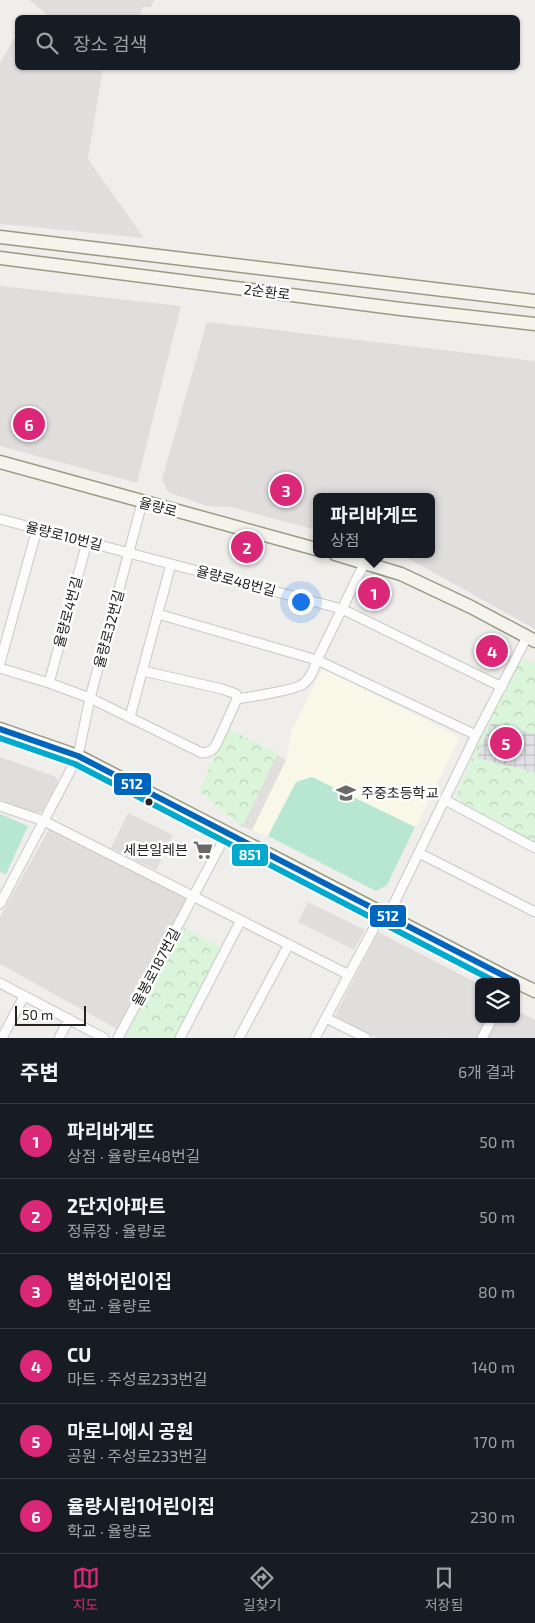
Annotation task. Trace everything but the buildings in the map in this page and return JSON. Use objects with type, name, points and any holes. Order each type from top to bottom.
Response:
[{"type":"street","name":"2순환로","points":[[0,237],[535,301]]},
{"type":"street","name":"2순환로","points":[[0,258],[401,309],[535,324]]},
{"type":"street","name":"율량로","points":[[0,462],[313,548]]},
{"type":"street","name":"율량로32번길","points":[[0,904],[78,756],[90,698],[142,502]]},
{"type":"street","name":"율량로10번길","points":[[0,519],[129,553]]},
{"type":"street","points":[[0,663],[37,529]]},
{"type":"street","name":"율량로4번길","points":[[49,683],[87,542]]},
{"type":"street","name":"율량로48번길","points":[[129,553],[342,609],[502,686]]},
{"type":"street","points":[[315,1038],[349,974],[385,915],[419,853],[476,735],[502,686],[531,639],[471,607],[401,574],[350,558]]},
{"type":"street","points":[[237,699],[302,686],[313,672],[317,660],[365,562]]},
{"type":"street","points":[[130,717],[171,564]]},
{"type":"street","points":[[158,614],[317,660],[476,735]]},
{"type":"street","points":[[0,668],[90,698],[202,753],[210,752],[214,749],[237,699],[236,694],[143,671]]},
{"type":"street","points":[[0,729],[78,756],[508,978]]},
{"type":"street","points":[[444,800],[535,848]]},
{"type":"street","points":[[0,806],[44,821],[349,974]]},
{"type":"street","name":"율봉로187번길","points":[[118,1038],[227,833]]},
{"type":"street","points":[[419,853],[535,912]]},
{"type":"street","points":[[180,1038],[241,920]]},
{"type":"street","points":[[239,1038],[289,944]]},
{"type":"street","points":[[0,982],[104,1038]]},
{"type":"street","points":[[520,984],[535,991]]},
{"type":"street","points":[[2,1038],[24,996]]},
{"type":"street","points":[[326,1018],[366,1038]]},
{"type":"street","points":[[59,1038],[69,1019]]},
{"type":"street","points":[[482,1038],[490,1023]]},
{"type":"shaded area","points":[[29,0],[154,0],[151,7],[143,7],[140,15],[47,15]]},
{"type":"shaded area","points":[[15,37],[15,70],[103,70],[88,159],[144,238],[0,224],[0,63]]},
{"type":"shaded area","points":[[0,286],[181,306],[137,483],[0,446]]},
{"type":"shaded area","points":[[94,322],[141,331],[138,348],[106,342],[83,357],[71,337]]},
{"type":"shaded area","points":[[207,322],[535,361],[535,629],[406,558],[435,558],[435,493],[313,493],[313,529],[231,507],[207,506],[168,492],[162,479]]},
{"type":"shaded area","points":[[55,361],[62,369],[56,375],[67,387],[73,381],[93,402],[79,416],[40,375]]},
{"type":"shaded area","points":[[289,372],[294,380],[302,376],[327,415],[300,431],[287,429],[275,409],[255,422],[251,416],[232,415],[229,410]]},
{"type":"shaded area","points":[[0,397],[16,400],[10,424],[0,422]]},
{"type":"shaded area","points":[[503,397],[535,444],[535,457],[484,491],[481,485],[475,489],[441,438]]},
{"type":"shaded area","points":[[467,502],[535,516],[534,561],[435,541],[435,505],[465,511]]},
{"type":"shaded area","name":"주중초등학교","points":[[324,669],[460,737],[387,885],[376,891],[268,836],[242,827],[277,755],[286,759],[292,730],[320,673]]},
{"type":"shaded area","points":[[491,723],[535,734],[535,772],[477,758]]},
{"type":"shaded area","points":[[277,755],[286,760],[252,830],[242,827]]},
{"type":"shaded area","points":[[0,757],[56,777],[58,782],[42,812],[33,812],[0,800]]},
{"type":"shaded area","points":[[128,813],[173,835],[156,870],[111,848]]},
{"type":"shaded area","points":[[49,829],[187,897],[117,1029],[0,964],[0,917]]},
{"type":"shaded area","points":[[308,902],[365,930],[354,950],[298,922]]},
{"type":"shaded area","points":[[378,932],[475,982],[475,1023],[487,1023],[479,1038],[377,1038],[335,1016]]},
{"type":"shaded area","points":[[377,967],[461,1011],[447,1038],[437,1038],[361,997]]},
{"type":"shaded area","points":[[520,1012],[535,1020],[535,1038],[487,1038],[494,1023],[520,1023]]},
{"type":"green space","points":[[517,655],[535,664],[535,842],[454,800]]},
{"type":"green space","points":[[225,727],[278,753],[242,827],[200,792]]},
{"type":"green space","points":[[312,777],[415,827],[387,885],[376,891],[268,836],[296,782]]},
{"type":"green space","points":[[0,814],[28,826],[6,874],[0,872]]},
{"type":"green space","points":[[182,927],[221,947],[175,1038],[125,1038]]},
{"type":"transit line","name":"512","points":[[0,729],[78,756],[508,978]]},
{"type":"transit line","name":"851","points":[[0,738],[75,764],[488,978]]},
{"type":"place","name":"율량시립1어린이집","points":[[29,424]]},
{"type":"place","name":"별하어린이집","points":[[286,490]]},
{"type":"place","name":"2단지아파트","points":[[247,547]]},
{"type":"place","name":"파리바게뜨","points":[[374,593]]},
{"type":"place","name":"CU","points":[[492,651]]},
{"type":"place","name":"마로니에시 공원","points":[[506,743]]},
{"type":"place","name":"주중초등학교","points":[[346,793]]},
{"type":"place","name":"세븐일레븐","points":[[203,850]]}]
